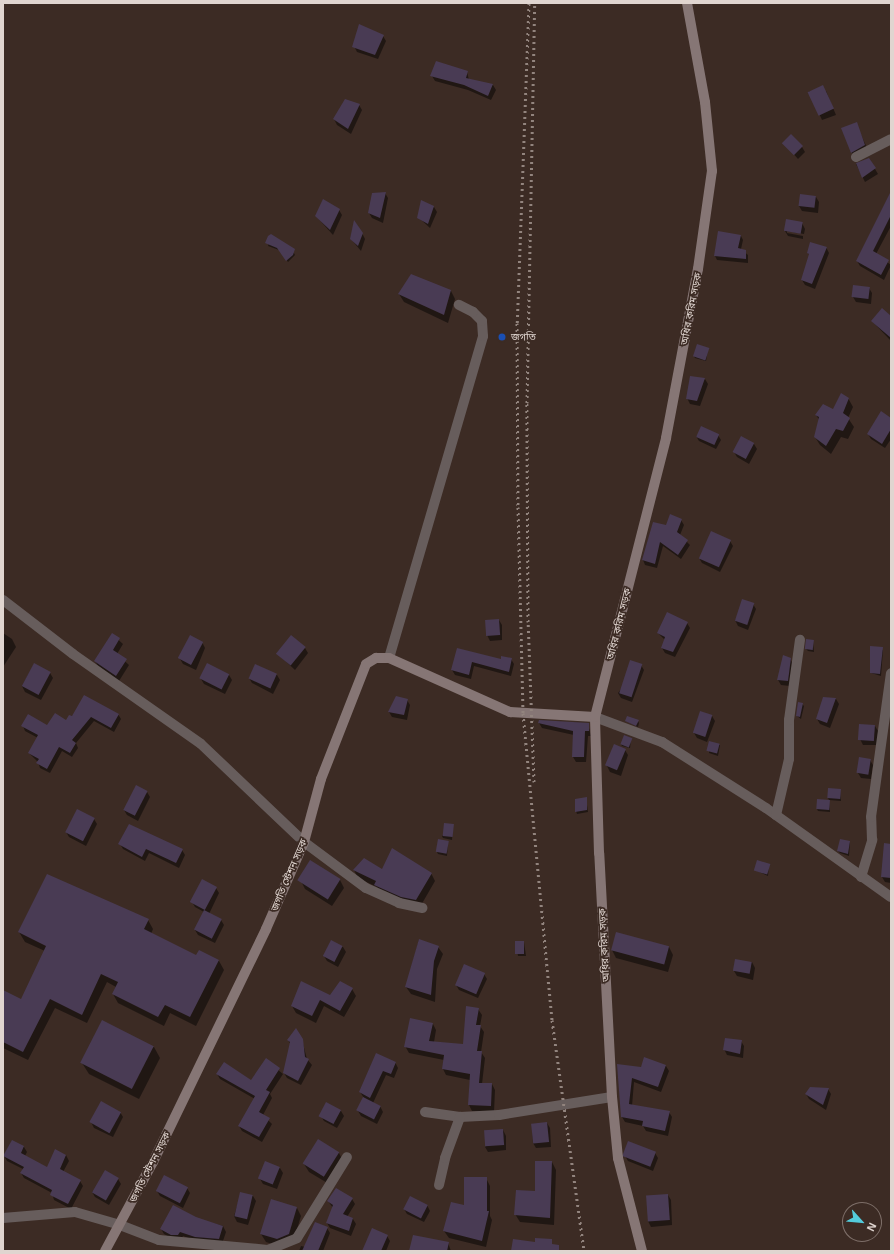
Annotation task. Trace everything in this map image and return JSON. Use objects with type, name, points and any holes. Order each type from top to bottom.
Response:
[{"type":"main road","name":"অধির করিম সড়ক","points":[[642,1251],[618,1158],[612,1097],[599,852],[595,717],[666,438],[698,270],[712,171],[705,102],[687,3]]},
{"type":"main road","name":"জগতি স্টেশন সড়ক","points":[[105,1251],[120,1225],[266,929],[304,842],[321,780],[366,664],[376,658],[389,658]]},
{"type":"main road","points":[[389,658],[510,712],[595,717]]},
{"type":"street","points":[[856,157],[891,139]]},
{"type":"street","points":[[389,658],[483,336],[482,321],[473,312],[459,305]]},
{"type":"street","points":[[3,600],[73,654],[201,744],[304,842],[366,888],[399,903],[422,908]]},
{"type":"street","points":[[776,815],[789,759],[789,720],[800,640]]},
{"type":"street","points":[[861,877],[872,840],[872,817],[891,673]]},
{"type":"street","points":[[595,717],[662,742],[776,815],[891,897]]},
{"type":"street","points":[[425,1112],[460,1117],[499,1115],[612,1097]]},
{"type":"street","points":[[439,1185],[445,1158],[460,1117]]},
{"type":"street","points":[[3,1218],[75,1212],[120,1225],[159,1240],[268,1250],[297,1238],[347,1157]]},
{"type":"building","points":[[359,24],[384,35],[375,55],[352,47]]},
{"type":"building","points":[[436,61],[468,71],[466,78],[493,84],[488,96],[464,85],[430,76]]},
{"type":"building","points":[[823,85],[834,109],[819,116],[808,92]]},
{"type":"building","points":[[345,99],[360,104],[348,129],[333,119]]},
{"type":"building","points":[[857,122],[865,145],[851,153],[841,128]]},
{"type":"building","points":[[791,134],[803,146],[794,155],[782,143]]},
{"type":"building","points":[[869,158],[876,168],[862,178],[856,163]]},
{"type":"building","points":[[891,191],[891,215],[873,251],[889,260],[881,275],[856,261]]},
{"type":"building","points":[[386,192],[380,218],[368,213],[372,193]]},
{"type":"building","points":[[800,194],[816,196],[814,208],[799,206]]},
{"type":"building","points":[[323,199],[340,209],[330,230],[315,216]]},
{"type":"building","points":[[421,200],[434,206],[428,224],[417,218]]},
{"type":"building","points":[[786,219],[803,222],[801,234],[784,231]]},
{"type":"building","points":[[354,220],[363,233],[358,246],[350,239]]},
{"type":"building","points":[[718,231],[741,235],[738,248],[746,250],[746,259],[714,256]]},
{"type":"building","points":[[271,234],[295,249],[293,255],[286,261],[277,248],[265,243],[268,236]]},
{"type":"building","points":[[810,242],[827,247],[812,284],[801,280],[809,254],[807,253]]},
{"type":"building","points":[[411,274],[451,290],[444,315],[398,294]]},
{"type":"building","points":[[853,285],[870,287],[868,299],[852,297]]},
{"type":"building","points":[[882,308],[891,316],[891,338],[871,321]]},
{"type":"building","points":[[697,344],[709,348],[705,360],[693,356]]},
{"type":"building","points":[[690,376],[705,378],[697,401],[686,399]]},
{"type":"building","points":[[841,393],[849,398],[843,413],[850,418],[843,431],[836,429],[826,446],[814,437],[819,417],[815,415],[823,404],[833,409]]},
{"type":"building","points":[[881,411],[891,418],[891,429],[882,444],[867,434]]},
{"type":"building","points":[[701,426],[719,434],[714,445],[696,437]]},
{"type":"building","points":[[741,436],[754,443],[746,459],[733,452]]},
{"type":"building","points":[[670,514],[682,519],[677,532],[688,540],[678,555],[660,542],[655,564],[642,560],[653,522],[666,525]]},
{"type":"building","points":[[711,531],[731,540],[719,567],[699,558]]},
{"type":"building","points":[[742,599],[754,603],[747,625],[735,621]]},
{"type":"building","points":[[667,612],[688,622],[673,652],[661,648],[665,637],[657,633]]},
{"type":"building","points":[[499,619],[500,635],[486,636],[485,620]]},
{"type":"building","points":[[112,633],[120,638],[113,650],[127,659],[116,676],[94,661]]},
{"type":"building","points":[[190,635],[203,642],[191,665],[178,658]]},
{"type":"building","points":[[291,635],[306,647],[291,666],[276,654]]},
{"type":"building","points":[[806,639],[814,640],[813,650],[805,649]]},
{"type":"building","points":[[870,646],[883,647],[880,674],[870,673]]},
{"type":"building","points":[[457,648],[501,659],[501,656],[512,658],[509,672],[472,662],[469,675],[451,670]]},
{"type":"building","points":[[783,655],[791,658],[788,681],[777,680]]},
{"type":"building","points":[[630,660],[642,664],[632,697],[619,693]]},
{"type":"building","points":[[34,663],[51,672],[39,695],[22,686]]},
{"type":"building","points":[[207,663],[229,674],[222,689],[199,678]]},
{"type":"building","points":[[255,664],[277,674],[270,688],[248,679]]},
{"type":"building","points":[[84,695],[119,714],[111,728],[91,717],[72,740],[76,743],[70,753],[59,747],[47,769],[36,763],[39,759],[28,753],[38,735],[21,726],[28,714],[47,725],[55,713],[66,720],[69,715],[72,716]]},
{"type":"building","points":[[396,696],[408,699],[404,715],[388,712]]},
{"type":"building","points":[[823,697],[836,698],[827,723],[816,719]]},
{"type":"building","points":[[798,702],[803,703],[800,717],[796,716]]},
{"type":"building","points":[[700,711],[712,715],[705,737],[693,733]]},
{"type":"building","points":[[627,716],[639,720],[636,726],[625,721]]},
{"type":"building","points":[[539,720],[589,723],[589,731],[585,731],[584,757],[572,757],[573,731],[538,723]]},
{"type":"building","points":[[859,724],[875,725],[874,741],[858,740]]},
{"type":"building","points":[[624,735],[632,738],[629,748],[620,744]]},
{"type":"building","points":[[709,741],[720,744],[717,754],[706,751]]},
{"type":"building","points":[[614,744],[626,749],[617,770],[605,765]]},
{"type":"building","points":[[859,757],[871,759],[868,775],[856,773]]},
{"type":"building","points":[[136,785],[148,791],[135,816],[123,810]]},
{"type":"building","points":[[828,788],[841,789],[840,799],[827,798]]},
{"type":"building","points":[[587,797],[587,810],[575,812],[575,799]]},
{"type":"building","points":[[817,799],[830,800],[829,810],[816,809]]},
{"type":"building","points":[[77,809],[95,818],[83,841],[65,832]]},
{"type":"building","points":[[444,823],[454,824],[453,837],[443,836]]},
{"type":"building","points":[[129,824],[183,849],[176,863],[146,849],[142,857],[118,844]]},
{"type":"building","points":[[438,839],[449,841],[447,854],[436,852]]},
{"type":"building","points":[[840,839],[850,841],[848,854],[837,851]]},
{"type":"building","points":[[884,843],[891,844],[891,878],[881,877]]},
{"type":"building","points":[[392,848],[432,873],[416,900],[401,897],[374,885],[376,881],[353,870],[364,858],[382,869]]},
{"type":"building","points":[[310,860],[341,879],[328,899],[297,880]]},
{"type":"building","points":[[757,860],[770,864],[767,875],[754,871]]},
{"type":"building","points":[[47,874],[149,919],[144,929],[196,955],[199,950],[219,960],[190,1017],[165,1005],[158,1017],[112,994],[118,982],[101,974],[82,1015],[50,999],[23,1052],[3,1042],[3,990],[21,999],[46,946],[18,932]]},
{"type":"building","points":[[202,879],[217,887],[205,910],[190,902]]},
{"type":"building","points":[[204,910],[222,919],[212,939],[194,930]]},
{"type":"building","points":[[616,932],[669,946],[664,965],[611,950]]},
{"type":"building","points":[[419,939],[439,946],[434,961],[431,995],[405,987]]},
{"type":"building","points":[[331,940],[343,946],[334,962],[323,956]]},
{"type":"building","points":[[515,941],[524,941],[524,954],[515,954]]},
{"type":"building","points":[[735,959],[752,962],[750,974],[733,971]]},
{"type":"building","points":[[464,964],[485,973],[476,994],[455,985]]},
{"type":"building","points":[[301,981],[330,995],[340,981],[353,988],[340,1011],[320,1000],[312,1016],[291,1006]]},
{"type":"building","points":[[466,1006],[479,1008],[476,1025],[481,1025],[477,1051],[482,1051],[479,1083],[492,1083],[491,1106],[468,1105],[470,1074],[442,1069],[444,1055],[404,1047],[410,1018],[433,1023],[429,1041],[463,1044]]},
{"type":"building","points":[[102,1020],[154,1046],[132,1089],[80,1063]]},
{"type":"building","points":[[296,1028],[303,1039],[305,1057],[309,1059],[298,1081],[283,1073],[290,1042],[287,1040]]},
{"type":"building","points":[[725,1038],[742,1040],[740,1054],[723,1050]]},
{"type":"building","points":[[376,1053],[396,1062],[391,1074],[383,1071],[370,1098],[359,1092]]},
{"type":"building","points":[[644,1057],[666,1065],[658,1087],[632,1078],[629,1104],[670,1111],[665,1131],[642,1126],[643,1121],[621,1117],[617,1064],[641,1067]]},
{"type":"building","points":[[266,1058],[280,1068],[266,1090],[270,1092],[259,1112],[270,1118],[259,1137],[238,1126],[255,1096],[216,1074],[224,1062],[251,1080]]},
{"type":"building","points":[[810,1087],[829,1088],[823,1105],[805,1094]]},
{"type":"building","points":[[363,1097],[381,1106],[374,1119],[356,1110]]},
{"type":"building","points":[[101,1101],[121,1112],[109,1133],[89,1122]]},
{"type":"building","points":[[326,1102],[341,1110],[333,1124],[318,1116]]},
{"type":"building","points":[[547,1122],[549,1142],[533,1144],[531,1124]]},
{"type":"building","points":[[503,1129],[504,1145],[485,1146],[484,1130]]},
{"type":"building","points":[[318,1139],[339,1152],[324,1177],[303,1164]]},
{"type":"building","points":[[12,1140],[24,1146],[21,1153],[47,1167],[55,1149],[66,1155],[60,1169],[81,1180],[68,1204],[50,1195],[52,1190],[20,1173],[24,1167],[3,1156]]},
{"type":"building","points":[[628,1141],[656,1152],[650,1167],[622,1156]]},
{"type":"building","points":[[265,1161],[280,1167],[273,1185],[258,1179]]},
{"type":"building","points":[[535,1161],[552,1161],[550,1218],[514,1215],[516,1190],[535,1191]]},
{"type":"building","points":[[105,1170],[119,1178],[106,1201],[92,1193]]},
{"type":"building","points":[[164,1175],[188,1187],[180,1203],[156,1191]]},
{"type":"building","points":[[464,1177],[487,1177],[487,1211],[489,1211],[482,1241],[443,1231],[451,1202],[464,1205]]},
{"type":"building","points":[[336,1188],[353,1198],[343,1214],[353,1218],[349,1231],[326,1223],[333,1205],[327,1201]]},
{"type":"building","points":[[240,1192],[253,1195],[247,1219],[234,1216]]},
{"type":"building","points":[[668,1194],[670,1220],[648,1221],[646,1196]]},
{"type":"building","points":[[410,1196],[428,1205],[421,1218],[403,1209]]},
{"type":"building","points":[[271,1199],[297,1207],[289,1234],[277,1239],[260,1234]]},
{"type":"building","points":[[173,1205],[196,1217],[223,1226],[219,1239],[195,1237],[180,1232],[178,1235],[171,1235],[160,1229]]},
{"type":"building","points":[[315,1222],[328,1227],[318,1251],[302,1251]]},
{"type":"building","points":[[372,1228],[388,1235],[381,1251],[362,1251]]},
{"type":"building","points":[[413,1235],[449,1242],[447,1251],[409,1251]]},
{"type":"building","points":[[535,1238],[552,1239],[552,1244],[559,1245],[559,1251],[511,1251],[513,1239],[535,1242]]},
{"type":"railway","points":[[529,3],[517,323],[518,507],[523,713],[552,1020],[584,1251]]},
{"type":"railway","points":[[534,782],[528,622],[527,403],[535,3]]},
{"type":"place","name":"জগতি","points":[[502,337]]}]
